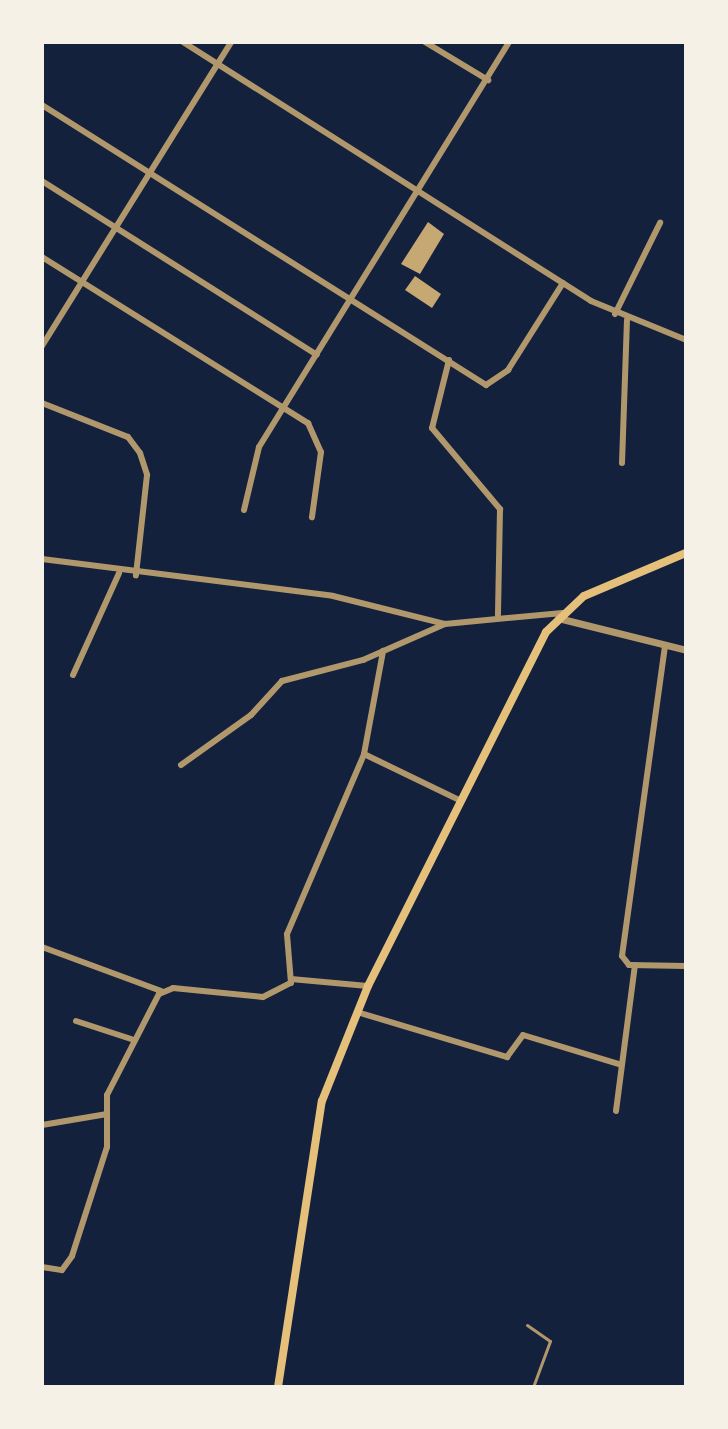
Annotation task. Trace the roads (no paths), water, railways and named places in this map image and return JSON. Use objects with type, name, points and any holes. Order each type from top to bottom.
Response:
[{"type":"main road","points":[[278,1387],[322,1101],[368,986],[535,648],[560,616],[599,588],[686,553]]},
{"type":"street","points":[[183,42],[615,314],[686,340]]},
{"type":"street","points":[[42,346],[231,42]]},
{"type":"street","points":[[425,42],[488,80]]},
{"type":"street","points":[[244,510],[250,467],[420,193],[509,42]]},
{"type":"street","points":[[42,105],[486,385],[499,382],[563,283]]},
{"type":"street","points":[[42,181],[317,355]]},
{"type":"street","points":[[615,314],[660,223]]},
{"type":"street","points":[[42,257],[308,423],[321,452],[312,517]]},
{"type":"street","points":[[622,463],[627,320]]},
{"type":"street","points":[[42,327],[50,333]]},
{"type":"street","points":[[449,360],[432,428],[500,509],[498,615]]},
{"type":"street","points":[[42,403],[128,437],[140,453],[147,475],[136,575]]},
{"type":"street","points":[[42,559],[119,573],[333,596],[445,624]]},
{"type":"street","points":[[73,675],[119,573]]},
{"type":"street","points":[[181,765],[251,715],[277,683],[383,651],[445,624],[498,615],[560,616],[686,650]]},
{"type":"street","points":[[665,646],[622,956],[635,965],[686,966]]},
{"type":"street","points":[[291,979],[287,934],[364,754],[383,651]]},
{"type":"street","points":[[364,754],[459,800]]},
{"type":"street","points":[[42,947],[161,991],[263,997],[291,979],[368,986]]},
{"type":"street","points":[[616,1111],[635,965]]},
{"type":"street","points":[[42,1267],[62,1270],[72,1256],[107,1147],[107,1114],[131,1039],[161,991]]},
{"type":"street","points":[[357,1012],[507,1057],[523,1035],[622,1065]]},
{"type":"street","points":[[76,1021],[131,1039]]},
{"type":"street","points":[[42,1125],[107,1114]]},
{"type":"lane","points":[[527,1325],[550,1341],[533,1387]]}]
